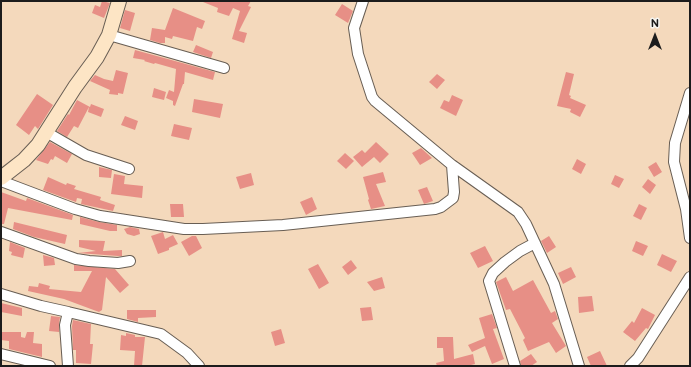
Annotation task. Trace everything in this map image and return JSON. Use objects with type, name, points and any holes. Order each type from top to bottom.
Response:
[{"type":"street","points":[[1,178],[31,153],[97,57],[108,35],[119,1]]},
{"type":"street","points":[[363,1],[354,28],[358,54],[372,97],[452,165],[518,212],[526,224],[554,284],[579,366]]},
{"type":"street","points":[[108,35],[224,68]]},
{"type":"street","points":[[690,92],[676,138],[674,162],[686,209],[690,238]]},
{"type":"street","points":[[46,132],[78,151],[129,169]]},
{"type":"street","points":[[1,182],[100,216],[184,229],[209,229],[284,225],[435,210],[442,207],[453,198],[452,165]]},
{"type":"street","points":[[1,232],[76,259],[118,263],[130,261]]},
{"type":"street","points":[[515,366],[489,281],[493,273],[505,262],[520,251],[535,243]]},
{"type":"street","points":[[630,366],[638,358],[690,277]]},
{"type":"street","points":[[1,294],[41,306],[161,334],[187,353],[199,366]]},
{"type":"street","points":[[68,312],[65,325],[68,366]]},
{"type":"street","points":[[1,354],[50,366]]},
{"type":"building","points":[[102,1],[110,3],[104,18],[92,13],[95,5],[100,7]]},
{"type":"building","points":[[203,1],[251,1],[248,6],[251,7],[239,31],[247,33],[244,43],[232,39],[240,11],[233,8],[229,16],[217,12],[218,8]]},
{"type":"building","points":[[342,4],[353,11],[348,23],[335,15]]},
{"type":"building","points":[[173,8],[205,21],[202,29],[197,27],[193,41],[173,36],[172,39],[165,37],[165,43],[150,40],[152,28],[165,30]]},
{"type":"building","points":[[125,10],[135,13],[130,31],[120,28]]},
{"type":"building","points":[[196,45],[213,52],[211,58],[193,52]]},
{"type":"building","points":[[135,50],[215,72],[213,80],[185,72],[184,84],[175,106],[173,105],[173,101],[166,98],[169,90],[174,92],[176,69],[133,58]]},
{"type":"building","points":[[116,70],[128,73],[123,94],[109,94],[110,90],[90,81],[95,75],[113,81]]},
{"type":"building","points":[[566,72],[574,74],[569,95],[571,96],[570,98],[586,105],[580,117],[570,112],[571,109],[557,106]]},
{"type":"building","points":[[437,74],[445,80],[437,89],[429,82]]},
{"type":"building","points":[[154,88],[166,92],[164,100],[152,97]]},
{"type":"building","points":[[37,94],[53,105],[38,129],[35,126],[29,135],[16,125]]},
{"type":"building","points":[[452,95],[463,100],[456,116],[440,108],[444,100],[449,102]]},
{"type":"building","points":[[194,99],[223,104],[220,118],[192,112]]},
{"type":"building","points":[[77,100],[90,107],[91,104],[104,109],[101,117],[88,112],[89,107],[78,128],[74,126],[67,137],[57,131],[68,114],[69,115]]},
{"type":"building","points":[[125,116],[138,121],[135,130],[121,125]]},
{"type":"building","points":[[174,124],[192,128],[189,140],[171,136]]},
{"type":"building","points":[[50,142],[72,154],[67,163],[55,156],[48,164],[36,160]]},
{"type":"building","points":[[376,142],[389,154],[380,163],[374,157],[362,167],[353,157],[362,150],[365,153]]},
{"type":"building","points":[[421,148],[432,158],[420,165],[412,153]]},
{"type":"building","points":[[345,153],[354,161],[346,169],[337,161]]},
{"type":"building","points":[[577,159],[586,164],[581,174],[572,169]]},
{"type":"building","points":[[656,162],[662,172],[654,177],[648,167]]},
{"type":"building","points":[[99,167],[112,170],[111,178],[99,177]]},
{"type":"building","points":[[383,172],[386,182],[376,184],[385,206],[371,209],[363,177]]},
{"type":"building","points":[[251,173],[254,185],[240,189],[236,177]]},
{"type":"building","points":[[114,174],[125,176],[124,184],[143,186],[142,198],[111,194]]},
{"type":"building","points":[[615,175],[624,179],[619,188],[611,184]]},
{"type":"building","points":[[48,177],[66,185],[67,183],[76,186],[74,189],[101,197],[100,200],[115,205],[113,211],[81,204],[82,199],[77,198],[76,202],[43,190]]},
{"type":"building","points":[[648,179],[656,185],[650,194],[642,187]]},
{"type":"building","points":[[427,187],[433,201],[424,204],[418,190]]},
{"type":"building","points":[[1,192],[26,201],[27,198],[73,215],[72,220],[8,208],[4,224],[1,224]]},
{"type":"building","points":[[312,197],[317,209],[306,215],[300,202]]},
{"type":"building","points":[[170,204],[183,204],[184,217],[171,217]]},
{"type":"building","points":[[639,204],[647,208],[641,220],[633,216]]},
{"type":"building","points":[[80,217],[117,225],[117,231],[110,231],[80,224]]},
{"type":"building","points":[[14,222],[67,235],[65,244],[34,237],[13,229]]},
{"type":"building","points":[[130,227],[139,229],[140,234],[134,236],[127,234],[124,229]]},
{"type":"building","points":[[163,232],[165,239],[173,235],[178,244],[169,248],[169,250],[158,254],[151,236]]},
{"type":"building","points":[[192,236],[196,236],[202,248],[189,256],[181,242]]},
{"type":"building","points":[[549,236],[556,247],[547,253],[541,241]]},
{"type":"building","points":[[79,240],[105,241],[103,251],[122,250],[122,256],[78,253],[96,251],[79,247]]},
{"type":"building","points":[[636,241],[648,246],[643,256],[632,251]]},
{"type":"building","points":[[10,242],[25,248],[23,258],[11,255],[12,252],[9,251]]},
{"type":"building","points":[[485,246],[493,261],[478,268],[470,253]]},
{"type":"building","points":[[662,254],[677,261],[671,272],[657,265]]},
{"type":"building","points":[[43,255],[54,258],[55,265],[44,266]]},
{"type":"building","points":[[351,260],[357,268],[348,275],[342,267]]},
{"type":"building","points":[[318,264],[329,283],[319,289],[308,269]]},
{"type":"building","points":[[74,265],[115,269],[129,285],[120,293],[106,277],[102,310],[99,312],[64,299],[28,291],[29,286],[38,287],[39,283],[50,286],[49,289],[81,292],[92,271],[74,271]]},
{"type":"building","points":[[571,267],[576,277],[563,284],[558,273]]},
{"type":"building","points":[[382,277],[385,288],[374,291],[367,282]]},
{"type":"building","points":[[506,277],[513,291],[533,280],[551,313],[555,311],[558,319],[552,323],[566,346],[556,353],[549,342],[528,351],[523,340],[525,338],[510,309],[506,310],[496,282]]},
{"type":"building","points":[[592,296],[594,311],[579,313],[578,297]]},
{"type":"building","points":[[1,303],[22,308],[22,316],[1,312]]},
{"type":"building","points":[[371,307],[373,320],[362,321],[360,308]]},
{"type":"building","points":[[642,308],[655,315],[648,329],[646,328],[635,341],[623,332],[632,321],[634,323]]},
{"type":"building","points":[[127,310],[156,310],[156,317],[138,318],[138,322],[127,319]]},
{"type":"building","points":[[492,314],[497,328],[493,329],[504,359],[492,364],[485,346],[472,352],[468,345],[485,338],[479,318]]},
{"type":"building","points":[[51,316],[60,317],[59,332],[49,331]]},
{"type":"building","points":[[73,320],[91,324],[90,344],[93,344],[91,364],[76,363],[76,350],[73,350]]},
{"type":"building","points":[[281,329],[285,343],[275,346],[271,332]]},
{"type":"building","points":[[1,332],[21,332],[21,337],[25,338],[27,332],[34,332],[33,343],[42,344],[42,357],[9,349],[9,341],[1,340]]},
{"type":"building","points":[[126,333],[135,335],[135,337],[145,337],[142,366],[134,366],[135,351],[120,350],[121,335],[126,336]]},
{"type":"building","points":[[437,337],[453,337],[454,359],[473,354],[475,364],[467,366],[437,366],[436,363],[444,361],[443,348],[437,348]]},
{"type":"building","points":[[600,351],[607,366],[591,366],[587,357]]},
{"type":"building","points":[[531,354],[537,362],[531,366],[521,366],[520,361]]}]
